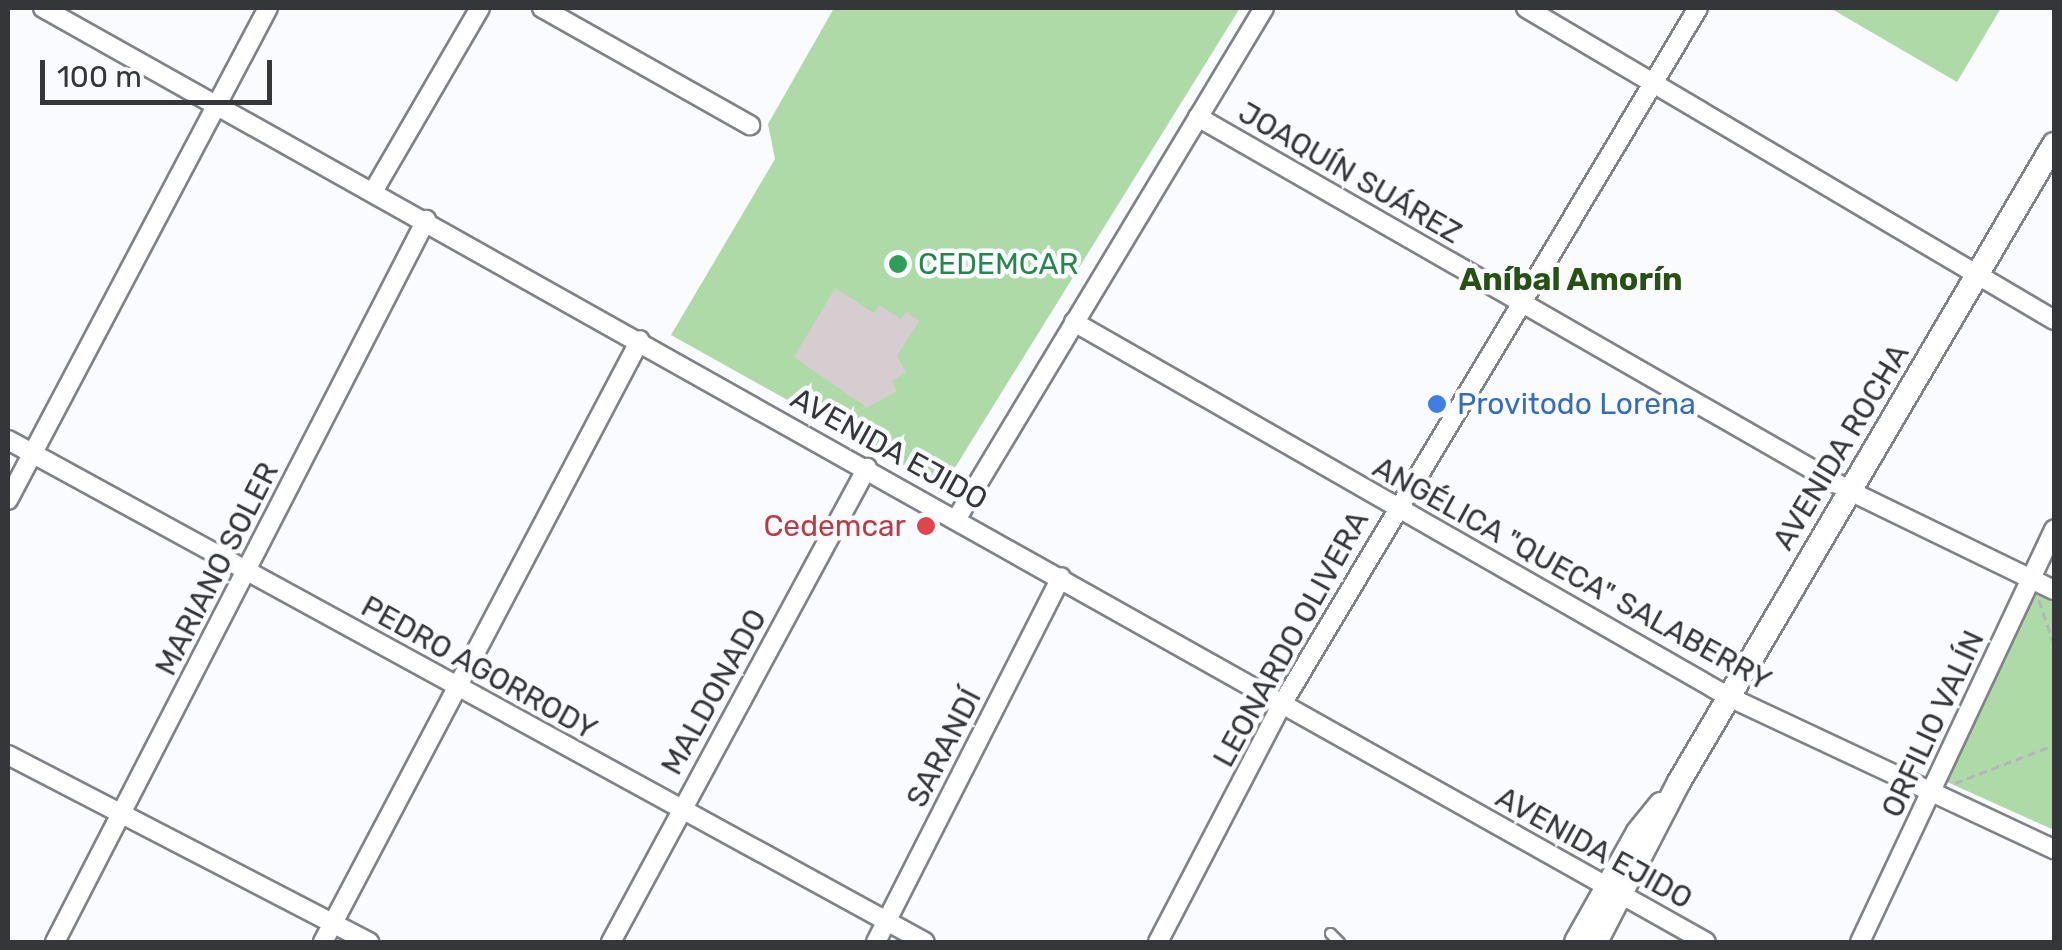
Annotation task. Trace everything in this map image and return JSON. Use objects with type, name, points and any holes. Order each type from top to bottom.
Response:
[{"type":"street","name":"AVENIDA EJIDO","points":[[42,8],[374,190],[1706,942]]},
{"type":"street","points":[[8,500],[268,8]]},
{"type":"street","points":[[374,190],[480,8]]},
{"type":"street","points":[[542,8],[750,125]]},
{"type":"street","points":[[957,518],[1264,8]]},
{"type":"street","points":[[1526,8],[1976,278],[2054,320]]},
{"type":"street","name":"LEONARDO OLIVERA","points":[[1158,942],[1282,704],[1518,302],[1698,8]]},
{"type":"street","name":"JOAQUÍN SUÁREZ","points":[[1198,117],[1850,491],[2054,590]]},
{"type":"street","name":"AVENIDA ROCHA","points":[[1596,942],[1638,832],[1680,782],[2054,144]]},
{"type":"street","name":"MARIANO SOLER","points":[[54,942],[426,220]]},
{"type":"street","name":"ANGÉLICA \"QUECA\" SALABERRY","points":[[1074,322],[1729,698],[2054,849]]},
{"type":"street","points":[[323,942],[454,686],[640,340]]},
{"type":"street","name":"PEDRO AGORRODY","points":[[8,440],[926,942]]},
{"type":"street","name":"MALDONADO","points":[[612,942],[867,468]]},
{"type":"street","name":"ORFILIO VALÍN","points":[[1860,942],[2054,528]]},
{"type":"street","name":"SARANDÍ","points":[[876,942],[1061,577]]},
{"type":"street","points":[[8,756],[368,942]]},
{"type":"street","name":"AVENIDA ROCHA","points":[[1576,942],[1613,891]]},
{"type":"lane","points":[[1330,932],[1340,942]]},
{"type":"path","points":[[2032,580],[2054,644]]},
{"type":"path","points":[[1930,792],[2054,745]]},
{"type":"green space","name":"CEDEMCAR","points":[[834,8],[1240,8],[943,487],[671,335],[775,159],[768,124]]},
{"type":"green space","points":[[1830,8],[2001,8],[1957,82]]},
{"type":"green space","points":[[2034,593],[2054,603],[2054,830],[1947,782]]},
{"type":"building","points":[[835,288],[874,313],[879,305],[901,319],[906,312],[919,321],[897,356],[906,372],[892,381],[897,391],[867,408],[794,357]]},
{"type":"place","name":"CEDEMCAR","points":[[898,264]]},
{"type":"place","name":"Provitodo Lorena","points":[[1437,404]]},
{"type":"place","name":"Cedemcar","points":[[926,526]]},
{"type":"district","name":"Aníbal Amorín","points":[[1571,279]]}]
